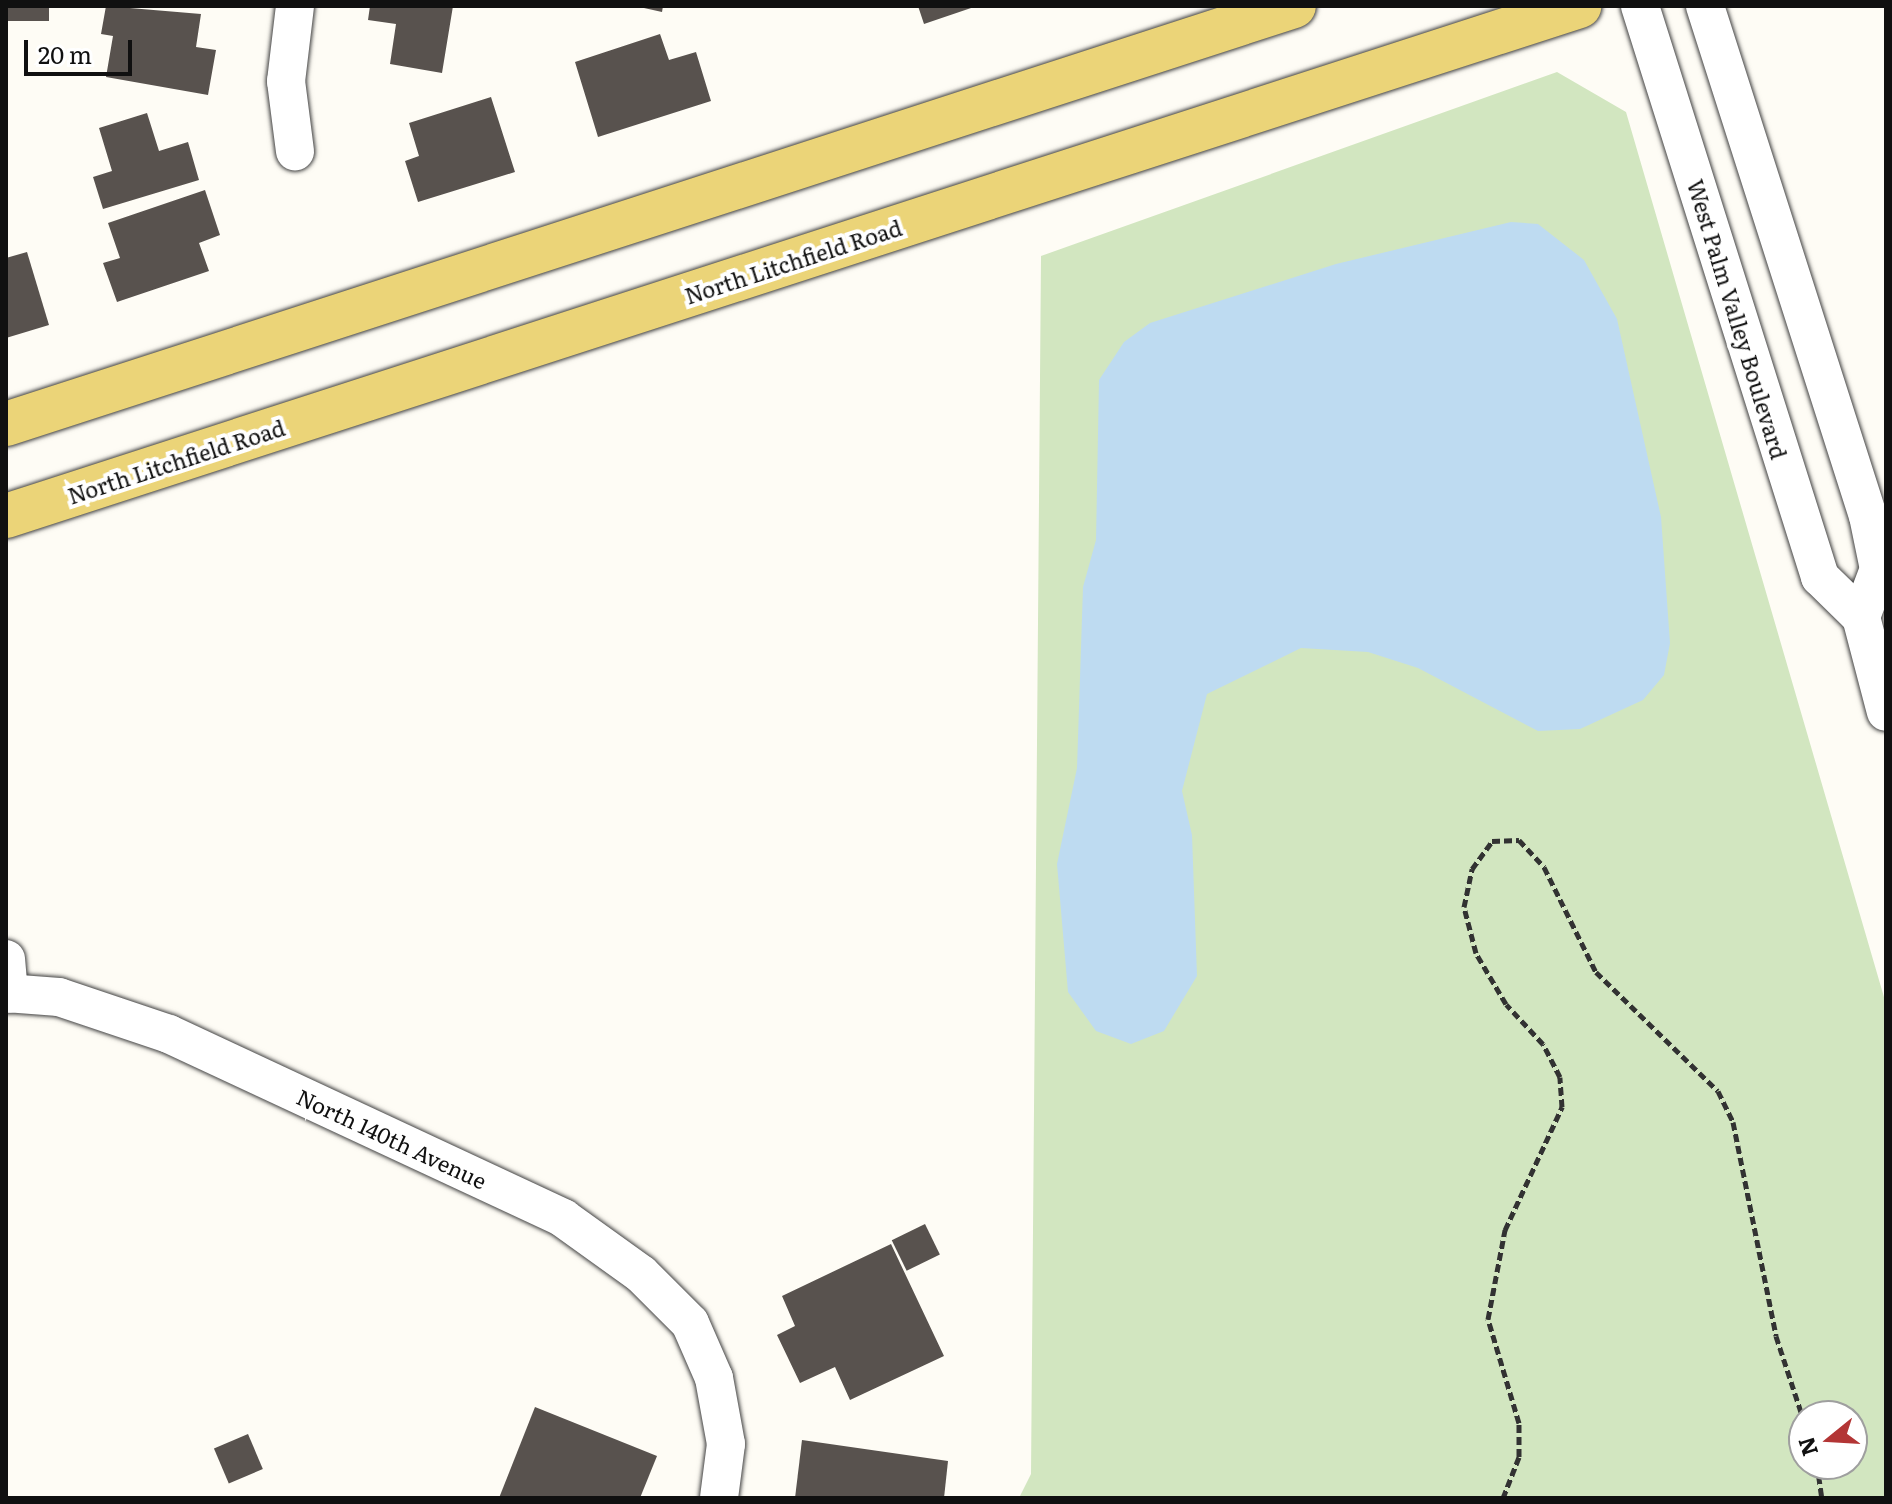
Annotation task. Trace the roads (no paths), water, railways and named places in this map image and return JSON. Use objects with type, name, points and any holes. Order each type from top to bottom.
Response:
[{"type":"main road","points":[[6,424],[1294,6]]},
{"type":"main road","name":"North Litchfield Road","points":[[6,516],[1579,6]]},
{"type":"street","points":[[295,6],[286,81],[295,151]]},
{"type":"street","name":"West Palm Valley Boulevard","points":[[1640,6],[1820,577],[1861,617]]},
{"type":"street","points":[[1705,6],[1868,516],[1879,569],[1861,617],[1886,712]]},
{"type":"street","name":"North 140th Avenue","points":[[7,982],[169,1034],[563,1218],[641,1274],[690,1323],[714,1378],[726,1444],[719,1498]]},
{"type":"water","points":[[1511,222],[1538,224],[1584,260],[1617,319],[1661,517],[1670,643],[1664,675],[1643,700],[1580,729],[1538,731],[1418,668],[1368,652],[1301,648],[1207,694],[1182,791],[1192,835],[1197,976],[1164,1031],[1131,1044],[1096,1031],[1068,992],[1057,864],[1077,768],[1083,587],[1096,540],[1099,380],[1124,342],[1150,323],[1336,264]]}]
